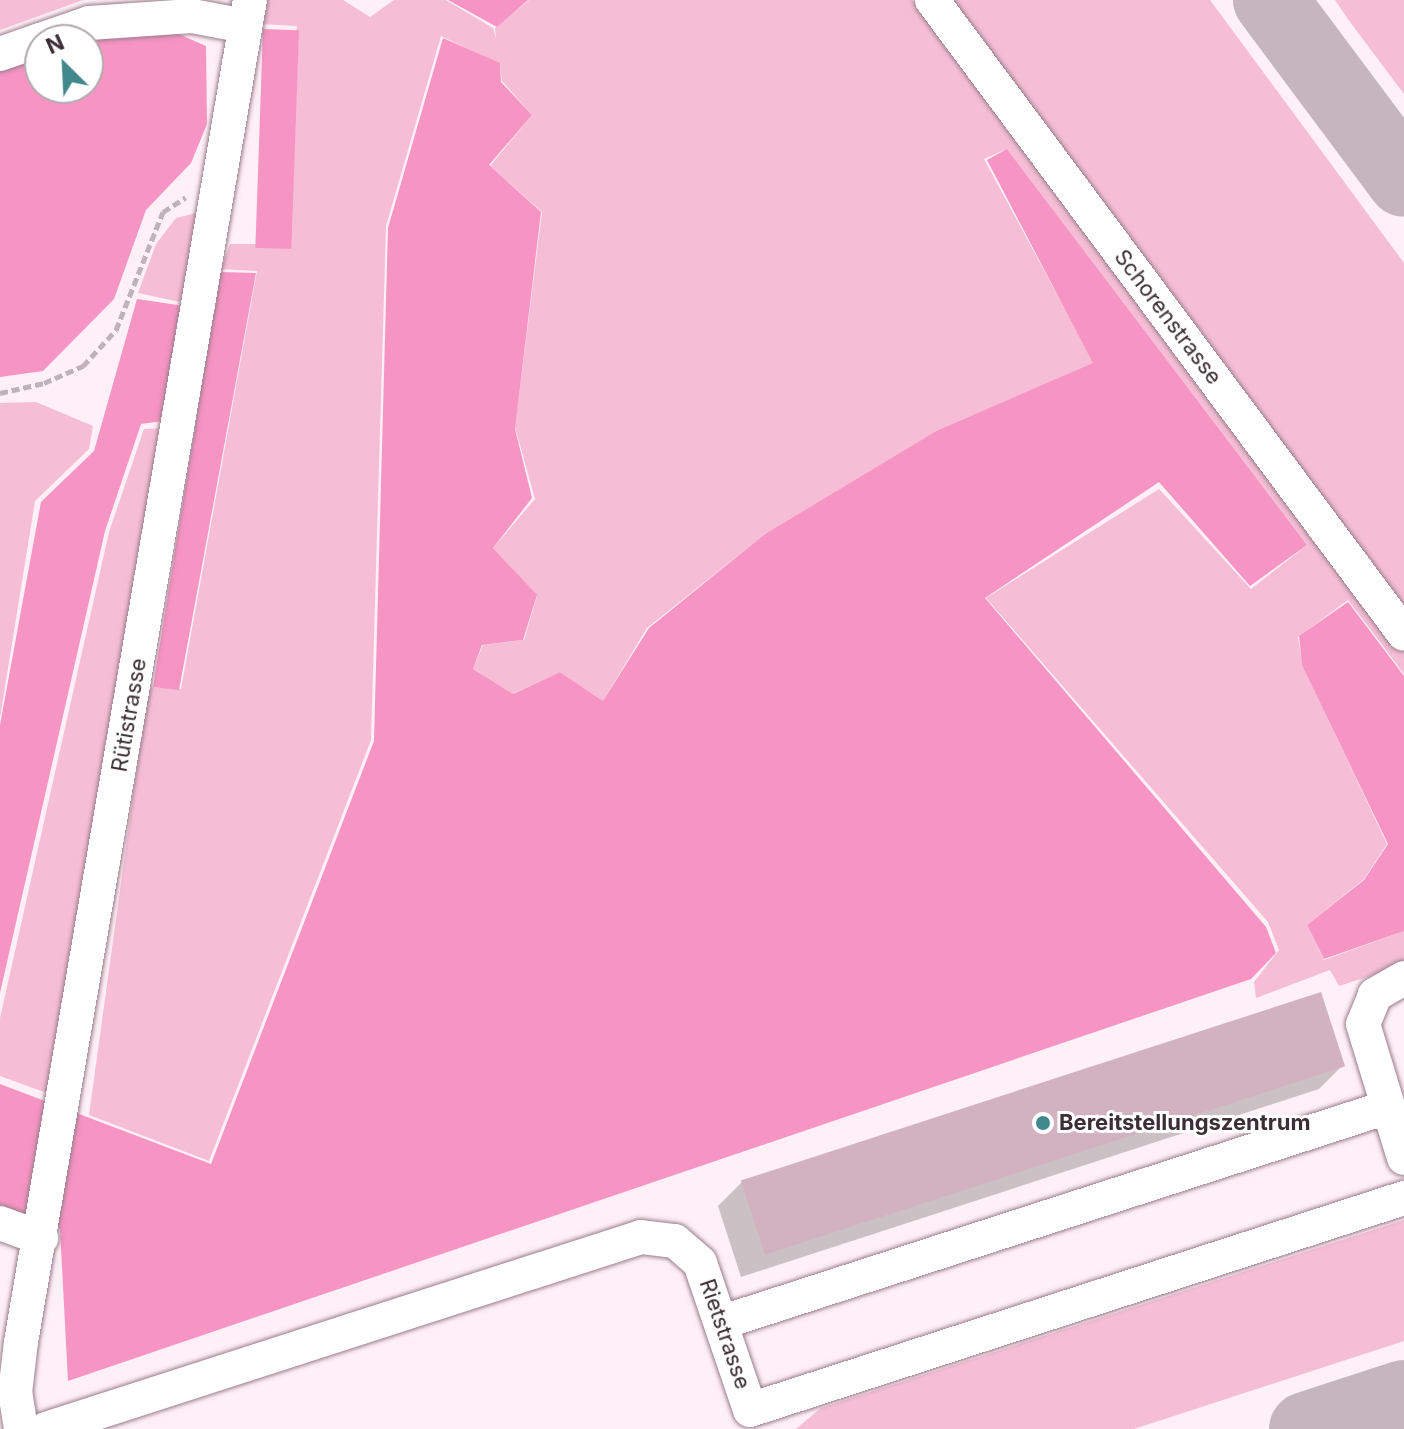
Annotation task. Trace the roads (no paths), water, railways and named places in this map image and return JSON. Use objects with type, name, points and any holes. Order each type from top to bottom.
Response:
[{"type":"lane","name":"Schorenstrasse","points":[[932,0],[1404,634]]},
{"type":"lane","points":[[86,24],[248,13]]},
{"type":"lane","name":"Rütistrasse","points":[[21,1429],[15,1393],[248,13]]},
{"type":"lane","points":[[0,54],[24,46]]},
{"type":"lane","points":[[1404,978],[1375,995],[1363,1024],[1404,1158]]},
{"type":"lane","points":[[723,1322],[1388,1107]]},
{"type":"lane","name":"Rietstrasse","points":[[46,1429],[641,1237],[660,1237],[688,1249],[709,1280],[754,1420],[1404,1198]]},
{"type":"lane","points":[[0,1223],[41,1238]]},
{"type":"place","name":"Bereitstellungszentrum","points":[[1043,1123]]}]
